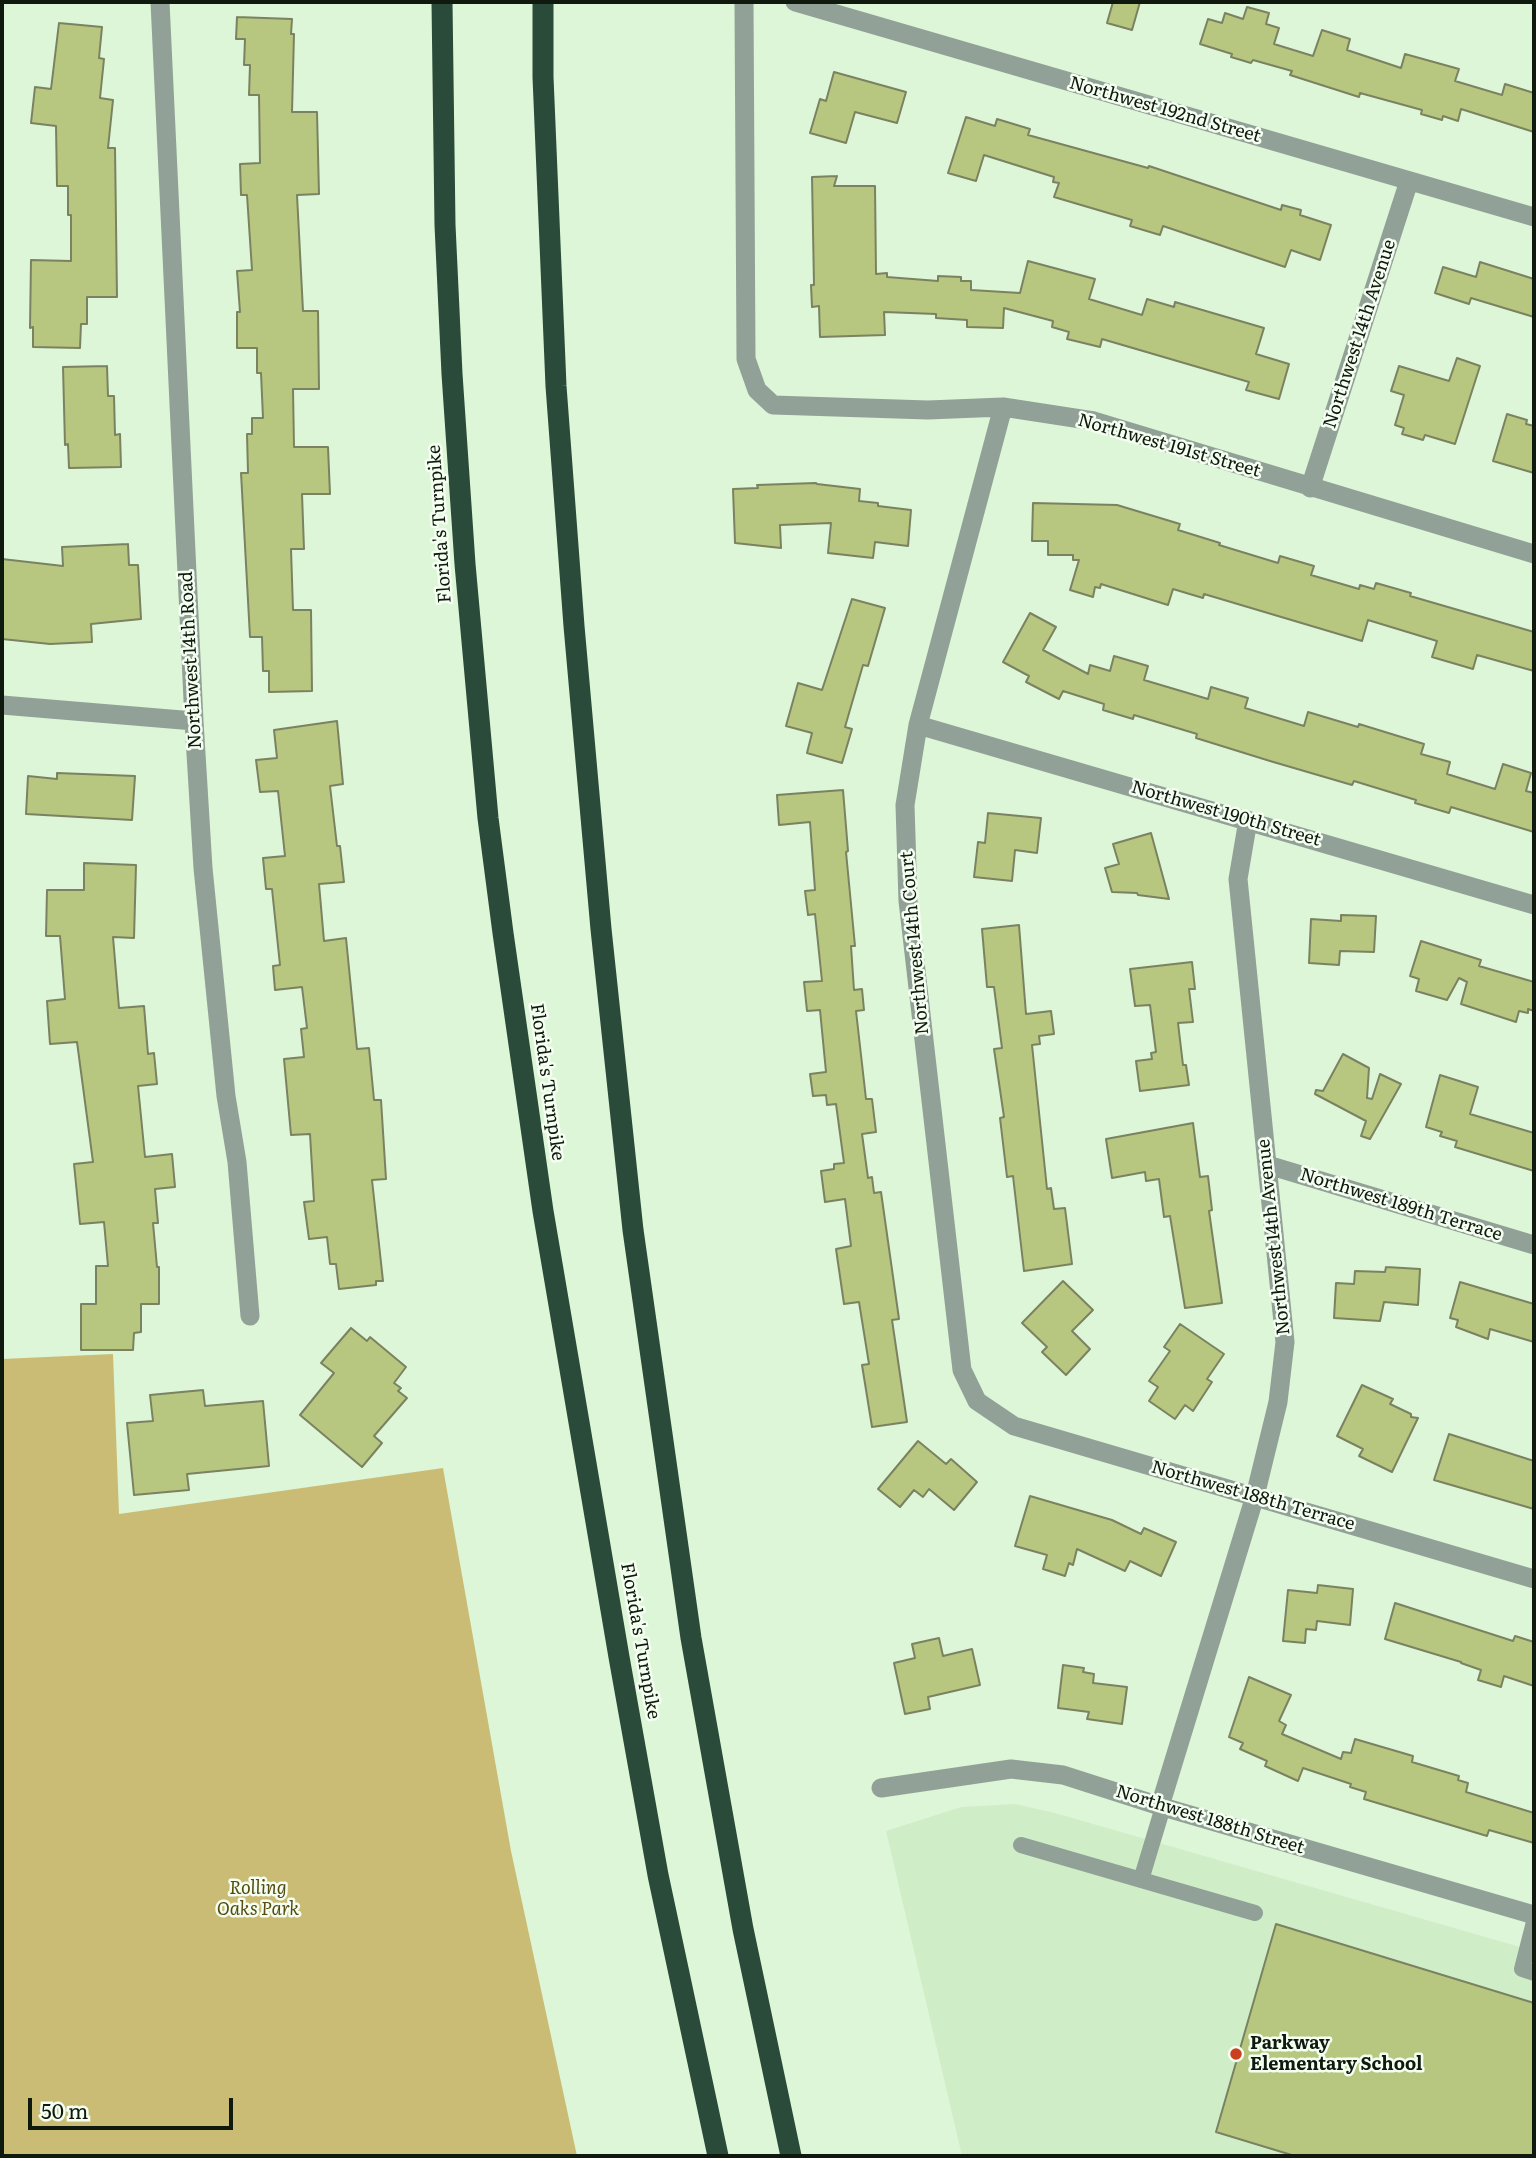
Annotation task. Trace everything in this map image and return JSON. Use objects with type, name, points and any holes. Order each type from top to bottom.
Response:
[{"type":"highway","name":"Florida's Turnpike","points":[[442,2],[445,225],[453,387],[465,564],[488,818],[543,1212],[619,1657],[658,1875],[718,2156]]},
{"type":"highway","points":[[543,2],[543,77],[556,386],[601,929],[633,1230],[691,1638],[743,1928],[792,2156]]},
{"type":"street","name":"Northwest 14th Road","points":[[160,2],[194,721],[205,880],[226,1096],[237,1162],[250,1316]]},
{"type":"street","name":"Northwest 191st Street","points":[[744,2],[746,359],[757,390],[773,405],[928,410],[1003,407],[1094,421],[1534,554]]},
{"type":"street","name":"Northwest 192nd Street","points":[[795,2],[1534,217]]},
{"type":"street","name":"Northwest 14th Avenue","points":[[1311,488],[1409,181]]},
{"type":"street","name":"Northwest 14th Court","points":[[977,1401],[962,1370],[908,901],[905,805],[918,725],[1003,407]]},
{"type":"street","points":[[2,705],[194,721]]},
{"type":"street","name":"Northwest 190th Street","points":[[918,725],[1534,905]]},
{"type":"street","name":"Northwest 14th Avenue","points":[[1161,1807],[1255,1496],[1278,1402],[1285,1342],[1238,879],[1248,820]]},
{"type":"street","name":"Northwest 189th Terrace","points":[[1268,1165],[1534,1245]]},
{"type":"street","name":"Northwest 188th Terrace","points":[[977,1401],[1014,1426],[1534,1579]]},
{"type":"street","name":"Northwest 188th Street","points":[[881,1788],[1011,1769],[1063,1775],[1161,1807],[1534,1915]]},
{"type":"lane","points":[[1141,1880],[1161,1807]]},
{"type":"lane","points":[[1021,1845],[1255,1913]]},
{"type":"lane","points":[[1534,1922],[1522,1969],[1534,1973]]},
{"type":"shaded area","name":"Parkway Elementary School","points":[[1015,1804],[1055,1813],[1534,1951],[1534,2156],[962,2156],[886,1831],[961,1807]]},
{"type":"green space","name":"Rolling Oaks Park","points":[[113,1354],[119,1514],[443,1468],[511,1851],[577,2156],[2,2156],[2,1359]]},
{"type":"building","points":[[1113,2],[1140,2],[1132,30],[1107,23]]},
{"type":"building","points":[[1247,7],[1269,13],[1266,24],[1279,28],[1274,44],[1313,56],[1322,30],[1350,39],[1347,50],[1401,68],[1405,54],[1459,69],[1455,81],[1502,95],[1505,84],[1534,93],[1534,132],[1461,109],[1458,121],[1443,116],[1442,120],[1421,114],[1422,110],[1360,93],[1359,97],[1290,75],[1292,71],[1253,60],[1251,63],[1200,44],[1208,19],[1222,23],[1225,13],[1243,19]]},
{"type":"building","points":[[237,17],[292,19],[292,112],[317,112],[319,194],[297,195],[303,311],[318,311],[319,389],[293,389],[294,447],[328,447],[330,494],[302,494],[304,549],[291,549],[293,610],[311,610],[312,691],[269,692],[269,671],[263,671],[262,637],[250,637],[241,473],[248,473],[247,434],[252,434],[252,418],[263,418],[261,373],[257,373],[257,348],[237,348],[237,312],[240,312],[237,271],[252,270],[247,195],[241,195],[240,164],[260,163],[259,95],[249,95],[250,65],[244,65],[245,39],[236,39]]},
{"type":"building","points":[[59,23],[102,27],[99,58],[104,59],[100,98],[113,100],[108,148],[115,148],[117,297],[87,297],[87,324],[81,324],[80,348],[33,347],[33,327],[30,328],[31,260],[71,261],[68,186],[57,186],[56,126],[31,123],[35,87],[51,89]]},
{"type":"building","points":[[834,72],[906,92],[897,123],[855,112],[846,143],[810,133],[820,99],[826,101]]},
{"type":"building","points":[[966,117],[995,126],[997,119],[1030,129],[1028,135],[1148,168],[1149,166],[1281,210],[1282,205],[1301,210],[1300,215],[1331,225],[1320,260],[1291,250],[1285,267],[1163,226],[1160,235],[1130,226],[1132,220],[1054,197],[1059,183],[1053,182],[1054,177],[984,155],[976,181],[948,173]]},
{"type":"building","points":[[837,176],[834,186],[875,186],[876,274],[887,273],[887,277],[938,281],[938,276],[961,277],[961,281],[971,281],[971,290],[1020,293],[1028,261],[1095,279],[1089,299],[1142,315],[1147,299],[1174,307],[1175,302],[1264,328],[1256,354],[1289,364],[1279,399],[1246,390],[1249,382],[1102,339],[1100,347],[1067,339],[1069,332],[1052,327],[1053,321],[1004,308],[1003,328],[967,327],[967,320],[936,318],[936,314],[884,312],[885,335],[820,337],[819,306],[812,307],[812,177]]},
{"type":"building","points":[[1480,262],[1534,279],[1534,317],[1471,298],[1469,304],[1435,293],[1443,267],[1476,277]]},
{"type":"building","points":[[1457,358],[1480,366],[1455,444],[1425,435],[1423,440],[1402,434],[1404,428],[1395,425],[1404,395],[1391,391],[1399,366],[1449,381]]},
{"type":"building","points":[[107,366],[108,396],[114,396],[115,435],[120,434],[121,467],[69,468],[68,444],[65,445],[63,367]]},
{"type":"building","points":[[1507,414],[1527,420],[1526,424],[1534,426],[1534,473],[1493,461]]},
{"type":"building","points":[[816,483],[860,489],[859,501],[911,510],[908,546],[875,542],[873,558],[828,553],[831,523],[780,525],[781,548],[735,543],[733,489],[758,488],[757,485]]},
{"type":"building","points":[[1033,503],[1117,505],[1180,524],[1178,530],[1220,543],[1219,545],[1278,563],[1280,556],[1314,566],[1311,575],[1359,589],[1360,585],[1374,589],[1376,583],[1411,593],[1410,596],[1534,632],[1534,671],[1477,655],[1473,669],[1432,657],[1437,641],[1368,620],[1362,641],[1204,594],[1203,598],[1173,589],[1168,605],[1101,584],[1100,588],[1095,587],[1093,597],[1070,590],[1079,560],[1073,560],[1073,555],[1048,555],[1048,541],[1032,541]]},
{"type":"building","points":[[128,544],[129,565],[138,565],[141,619],[91,624],[92,642],[50,644],[2,639],[2,559],[63,566],[62,547]]},
{"type":"building","points":[[852,599],[885,608],[868,666],[863,665],[845,727],[852,729],[842,763],[807,753],[812,733],[786,726],[798,683],[822,690]]},
{"type":"building","points":[[1030,613],[1056,627],[1043,650],[1088,674],[1090,665],[1110,671],[1114,656],[1148,666],[1144,680],[1208,699],[1211,687],[1248,698],[1245,708],[1304,726],[1308,712],[1358,727],[1359,724],[1424,744],[1421,754],[1450,762],[1447,774],[1495,789],[1503,764],[1531,773],[1526,791],[1534,793],[1534,832],[1451,807],[1449,813],[1354,781],[1352,785],[1270,761],[1196,738],[1197,734],[1134,715],[1133,719],[1103,710],[1104,704],[1063,691],[1059,699],[1026,682],[1029,676],[1003,662]]},
{"type":"building","points":[[337,721],[343,784],[330,786],[344,882],[319,884],[324,941],[346,938],[357,1049],[369,1048],[374,1100],[381,1100],[386,1179],[372,1180],[383,1281],[376,1281],[376,1285],[339,1289],[336,1264],[330,1264],[327,1237],[309,1239],[304,1202],[314,1201],[310,1134],[291,1135],[284,1059],[304,1057],[301,1029],[307,1028],[302,987],[275,990],[273,966],[280,965],[272,889],[266,889],[263,858],[285,856],[278,791],[260,792],[256,760],[277,758],[274,730]]},
{"type":"building","points":[[57,773],[135,776],[132,820],[26,814],[28,776],[57,779]]},
{"type":"building","points":[[843,790],[855,946],[851,946],[854,990],[862,989],[864,1010],[856,1011],[866,1099],[872,1099],[876,1132],[862,1134],[868,1178],[872,1177],[874,1193],[881,1192],[899,1319],[892,1320],[907,1422],[872,1427],[862,1365],[869,1364],[859,1302],[844,1304],[836,1249],[851,1246],[845,1199],[825,1202],[821,1171],[834,1169],[834,1164],[844,1163],[836,1104],[827,1105],[826,1095],[813,1096],[810,1074],[826,1072],[820,1010],[807,1011],[804,982],[822,981],[815,914],[808,915],[805,891],[815,890],[810,822],[779,825],[777,795]]},
{"type":"building","points":[[988,813],[1041,818],[1037,853],[1015,850],[1012,881],[974,877],[978,842],[985,843]]},
{"type":"building","points":[[1151,833],[1169,899],[1112,892],[1105,868],[1119,864],[1113,844]]},
{"type":"building","points":[[84,863],[136,865],[134,938],[113,937],[119,1008],[144,1006],[148,1054],[154,1053],[157,1084],[138,1086],[145,1157],[172,1154],[175,1187],[155,1189],[158,1223],[153,1223],[159,1267],[159,1304],[141,1304],[141,1332],[134,1333],[133,1350],[81,1350],[81,1304],[96,1304],[96,1266],[108,1266],[104,1222],[80,1224],[74,1164],[93,1162],[77,1042],[50,1044],[47,1001],[65,999],[60,936],[46,936],[47,890],[84,890]]},
{"type":"building","points":[[1341,915],[1376,916],[1374,952],[1340,951],[1339,965],[1309,963],[1311,919],[1341,921]]},
{"type":"building","points":[[1019,925],[1026,1014],[1051,1011],[1054,1034],[1039,1036],[1040,1044],[1032,1045],[1047,1189],[1051,1188],[1054,1209],[1065,1208],[1072,1264],[1024,1271],[1013,1176],[1007,1177],[1000,1118],[1004,1117],[994,1049],[1002,1048],[994,987],[987,987],[982,929]]},
{"type":"building","points":[[1421,941],[1481,960],[1479,966],[1534,982],[1534,1011],[1519,1011],[1516,1022],[1461,1004],[1467,982],[1459,978],[1447,1000],[1416,991],[1419,979],[1410,976]]},
{"type":"building","points":[[1192,962],[1195,989],[1189,989],[1193,1022],[1178,1023],[1183,1065],[1186,1065],[1189,1085],[1140,1091],[1136,1061],[1152,1059],[1151,1053],[1156,1052],[1150,1005],[1135,1006],[1130,969]]},
{"type":"building","points":[[1343,1054],[1369,1068],[1367,1098],[1372,1099],[1380,1074],[1401,1084],[1370,1139],[1361,1136],[1366,1121],[1315,1094],[1316,1090],[1323,1091]]},
{"type":"building","points":[[1440,1075],[1478,1087],[1470,1114],[1534,1133],[1534,1171],[1455,1147],[1457,1141],[1440,1136],[1442,1132],[1426,1127]]},
{"type":"building","points":[[1193,1123],[1200,1177],[1208,1176],[1212,1210],[1209,1211],[1222,1303],[1185,1308],[1170,1216],[1164,1217],[1159,1179],[1146,1181],[1145,1172],[1112,1178],[1106,1139]]},
{"type":"building","points":[[1386,1267],[1420,1269],[1418,1305],[1384,1302],[1380,1321],[1334,1318],[1336,1283],[1354,1284],[1355,1271],[1385,1272]]},
{"type":"building","points":[[1063,1281],[1093,1310],[1072,1331],[1090,1349],[1066,1375],[1042,1352],[1047,1347],[1022,1323]]},
{"type":"building","points":[[1460,1282],[1534,1304],[1534,1342],[1490,1329],[1488,1339],[1456,1327],[1458,1320],[1450,1318]]},
{"type":"building","points":[[1180,1324],[1224,1354],[1207,1379],[1212,1382],[1193,1411],[1185,1405],[1175,1419],[1149,1401],[1158,1387],[1149,1381],[1170,1351],[1164,1347]]},
{"type":"building","points":[[351,1328],[367,1341],[370,1337],[406,1367],[394,1383],[401,1388],[398,1391],[407,1398],[374,1436],[382,1443],[362,1467],[300,1415],[334,1373],[321,1363]]},
{"type":"building","points":[[1362,1385],[1393,1399],[1390,1404],[1411,1414],[1411,1417],[1418,1418],[1392,1472],[1359,1456],[1363,1449],[1337,1436]]},
{"type":"building","points":[[203,1390],[205,1406],[263,1401],[269,1466],[187,1474],[189,1490],[134,1495],[127,1423],[153,1421],[150,1395]]},
{"type":"building","points":[[1449,1434],[1534,1461],[1534,1509],[1434,1480]]},
{"type":"building","points":[[918,1441],[946,1464],[951,1459],[977,1482],[954,1510],[929,1489],[923,1497],[914,1490],[900,1507],[878,1489]]},
{"type":"building","points":[[1030,1496],[1112,1520],[1141,1534],[1144,1528],[1176,1542],[1161,1576],[1130,1561],[1125,1571],[1077,1549],[1073,1565],[1069,1563],[1065,1576],[1043,1569],[1047,1555],[1015,1546]]},
{"type":"building","points":[[1318,1585],[1353,1589],[1350,1625],[1317,1621],[1316,1630],[1306,1629],[1305,1643],[1283,1641],[1288,1590],[1317,1593]]},
{"type":"building","points":[[1395,1603],[1513,1641],[1515,1636],[1534,1642],[1534,1686],[1504,1676],[1501,1687],[1478,1680],[1481,1670],[1385,1639]]},
{"type":"building","points":[[939,1638],[943,1656],[972,1649],[980,1685],[928,1697],[930,1709],[905,1714],[894,1663],[915,1658],[912,1644]]},
{"type":"building","points":[[1063,1665],[1084,1668],[1083,1672],[1094,1674],[1093,1683],[1127,1687],[1122,1724],[1087,1719],[1089,1712],[1058,1708]]},
{"type":"building","points":[[1249,1677],[1291,1695],[1279,1721],[1286,1725],[1282,1734],[1341,1759],[1343,1752],[1351,1753],[1355,1739],[1413,1756],[1412,1762],[1459,1776],[1458,1780],[1468,1783],[1466,1792],[1534,1813],[1534,1843],[1489,1830],[1487,1836],[1364,1799],[1366,1792],[1350,1787],[1351,1784],[1303,1768],[1298,1781],[1265,1766],[1267,1761],[1240,1749],[1243,1743],[1229,1737]]},
{"type":"building","points":[[1276,1924],[1534,2003],[1534,2156],[1295,2156],[1216,2132]]},
{"type":"place","name":"Parkway Elementary School","points":[[1236,2054]]}]
